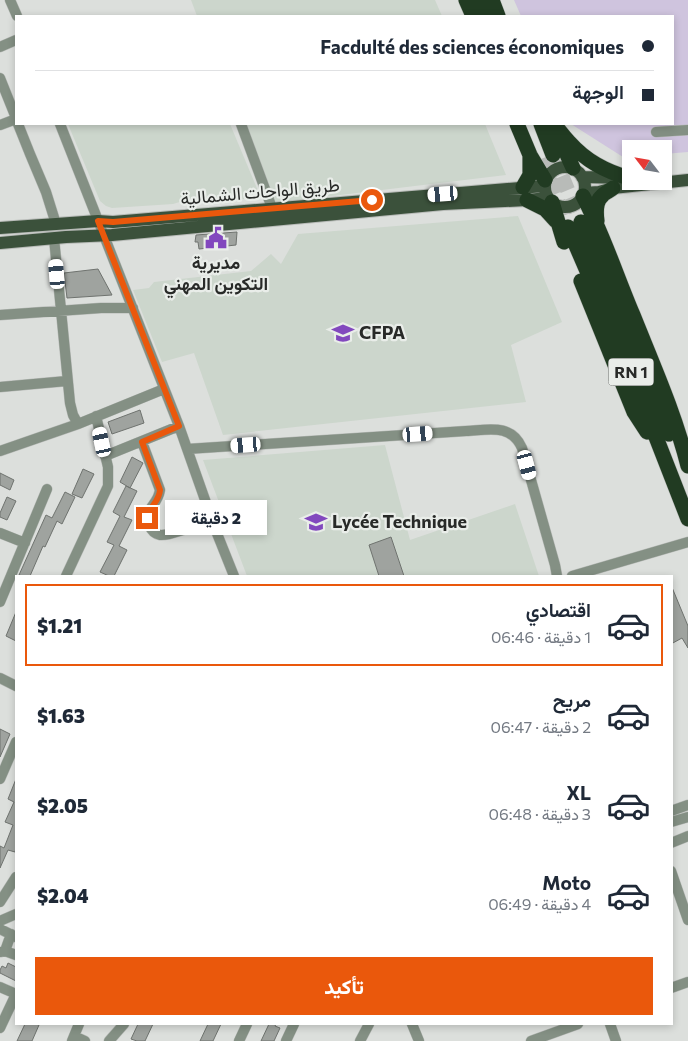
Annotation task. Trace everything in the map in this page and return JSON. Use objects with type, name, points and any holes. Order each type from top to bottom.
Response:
[{"type":"highway","points":[[466,0],[473,15]]},
{"type":"highway","points":[[478,0],[485,15]]},
{"type":"highway","points":[[492,0],[498,15]]},
{"type":"highway","points":[[503,0],[509,15]]},
{"type":"highway","points":[[518,125],[541,156]]},
{"type":"highway","points":[[527,125],[541,156]]},
{"type":"highway","points":[[541,125],[541,156],[547,191],[569,225]]},
{"type":"highway","points":[[554,125],[577,172]]},
{"type":"highway","points":[[555,125],[569,143],[582,155],[596,165],[622,175]]},
{"type":"highway","points":[[541,156],[530,175],[525,194],[569,225]]},
{"type":"highway","points":[[598,225],[596,211],[599,200],[613,188]]},
{"type":"highway","points":[[583,194],[598,225],[678,429],[688,466]]},
{"type":"highway","name":"RN 1","points":[[569,225],[631,373],[688,519]]},
{"type":"highway","name":"RN 1","points":[[569,225],[688,479]]},
{"type":"main road","points":[[577,172],[585,185],[579,201],[569,207],[557,206],[547,191],[548,175],[556,168],[562,166],[577,172],[622,177]]},
{"type":"main road","points":[[672,174],[688,172]]},
{"type":"main road","points":[[583,194],[613,188],[688,180]]},
{"type":"main road","name":"طريق الواحات الشمالية","points":[[0,243],[443,204],[547,191]]},
{"type":"main road","name":"طريق الواحات الشمالية","points":[[0,228],[98,221],[113,222],[272,208],[525,194]]},
{"type":"street","points":[[10,0],[17,15]]},
{"type":"street","points":[[0,47],[15,40]]},
{"type":"street","points":[[0,78],[15,116]]},
{"type":"street","points":[[0,125],[15,119]]},
{"type":"street","points":[[18,125],[46,192],[56,224]]},
{"type":"street","points":[[60,125],[179,426],[234,575]]},
{"type":"street","points":[[241,125],[272,208]]},
{"type":"street","points":[[656,132],[688,130]]},
{"type":"street","points":[[54,238],[67,381],[71,411],[78,424]]},
{"type":"street","points":[[0,316],[101,308],[133,308]]},
{"type":"street","points":[[0,387],[67,381]]},
{"type":"street","points":[[0,448],[78,424],[164,389]]},
{"type":"street","points":[[66,575],[108,486],[108,467],[96,416]]},
{"type":"street","points":[[105,456],[179,426]]},
{"type":"street","points":[[186,449],[466,431],[501,430],[508,432],[519,441],[522,448],[557,575]]},
{"type":"street","points":[[142,442],[160,490],[159,497],[148,514],[152,530],[159,535],[170,534],[212,518]]},
{"type":"street","points":[[0,602],[47,489]]},
{"type":"street","points":[[0,533],[25,543]]},
{"type":"street","points":[[575,575],[688,542]]},
{"type":"street","points":[[0,678],[15,684]]},
{"type":"street","points":[[0,779],[15,744]]},
{"type":"street","points":[[673,810],[688,805]]},
{"type":"street","points":[[673,821],[688,817]]},
{"type":"street","points":[[673,842],[688,836]]},
{"type":"street","points":[[673,877],[688,920]]},
{"type":"street","points":[[0,902],[15,879]]},
{"type":"street","points":[[0,911],[13,915]]},
{"type":"street","points":[[0,921],[13,915]]},
{"type":"street","points":[[0,929],[14,936],[2,951],[15,955]]},
{"type":"street","points":[[673,987],[688,982]]},
{"type":"street","points":[[0,987],[15,994]]},
{"type":"street","points":[[0,1028],[15,996]]},
{"type":"street","points":[[79,1025],[73,1038],[85,1041]]},
{"type":"street","points":[[109,1041],[123,1025]]},
{"type":"street","points":[[240,1041],[247,1025]]},
{"type":"street","points":[[286,1041],[294,1025]]},
{"type":"street","points":[[360,1041],[368,1025]]},
{"type":"street","points":[[412,1025],[419,1041]]},
{"type":"street","points":[[531,1041],[575,1025]]},
{"type":"street","points":[[610,1025],[616,1041]]},
{"type":"shaded area","points":[[191,0],[435,0],[442,15],[197,15]]},
{"type":"shaded area","points":[[514,0],[688,0],[688,152],[672,153],[672,140],[622,140],[622,156],[573,125],[674,125],[674,15],[521,15]]},
{"type":"shaded area","points":[[68,125],[230,125],[261,198],[199,202],[196,197],[173,204],[112,208],[100,201]]},
{"type":"shaded area","points":[[241,125],[485,125],[506,175],[274,203]]},
{"type":"shaded area","name":"CFPA","points":[[518,216],[562,322],[511,345],[526,402],[223,435],[194,353],[162,362],[133,290],[149,288],[154,282],[251,271],[271,254],[281,264],[298,234]]},
{"type":"shaded area","name":"Lycée Technique","points":[[385,445],[410,540],[515,504],[539,575],[247,575],[203,460]]},
{"type":"building","name":"مديرية التكوين المهني","points":[[237,232],[236,245],[199,249],[198,242],[195,242],[196,235]]},
{"type":"building","points":[[98,269],[112,295],[67,298],[64,273]]},
{"type":"building","points":[[140,410],[144,423],[112,434],[108,422]]},
{"type":"building","points":[[132,457],[143,463],[130,488],[120,482]]},
{"type":"building","points":[[83,469],[94,474],[82,498],[72,494]]},
{"type":"building","points":[[0,473],[14,480],[10,490],[0,485]]},
{"type":"building","points":[[126,486],[137,491],[124,517],[132,520],[119,546],[127,550],[114,575],[107,575],[100,572],[114,545],[107,542],[120,516],[113,512]]},
{"type":"building","points":[[65,492],[75,497],[62,524],[57,521],[45,547],[43,546],[30,575],[19,575],[46,515],[52,518]]},
{"type":"building","points":[[7,497],[16,501],[7,520],[0,517],[0,513]]},
{"type":"building","points":[[391,537],[404,575],[379,575],[369,545]]},
{"type":"building","points":[[673,590],[688,626],[688,648],[682,638],[673,643]]},
{"type":"building","points":[[15,614],[15,640],[6,636]]},
{"type":"building","points":[[0,729],[10,734],[0,757]]},
{"type":"building","points":[[15,782],[15,852],[8,850],[0,868],[0,846],[4,848],[13,825],[5,822],[14,802],[8,799]]},
{"type":"building","points":[[8,963],[15,966],[15,980],[0,973],[2,966],[6,968]]},
{"type":"building","points":[[25,1025],[39,1025],[32,1041],[17,1041]]},
{"type":"building","points":[[138,1025],[153,1025],[145,1041],[131,1039]]},
{"type":"building","points":[[208,1025],[221,1025],[213,1041],[200,1041]]},
{"type":"building","points":[[269,1025],[276,1025],[280,1028],[274,1041],[261,1041]]},
{"type":"tunnel","points":[[553,155],[581,222]]},
{"type":"tunnel","points":[[541,159],[568,227]]},
{"type":"place","name":"مديرية التكوين المهني","points":[[216,238]]},
{"type":"place","name":"CFPA","points":[[343,333]]},
{"type":"place","name":"Lycée Technique","points":[[316,522]]},
{"type":"route","points":[[147,518],[159,497],[160,490],[142,442],[179,426],[98,221],[113,222],[372,200]]}]
